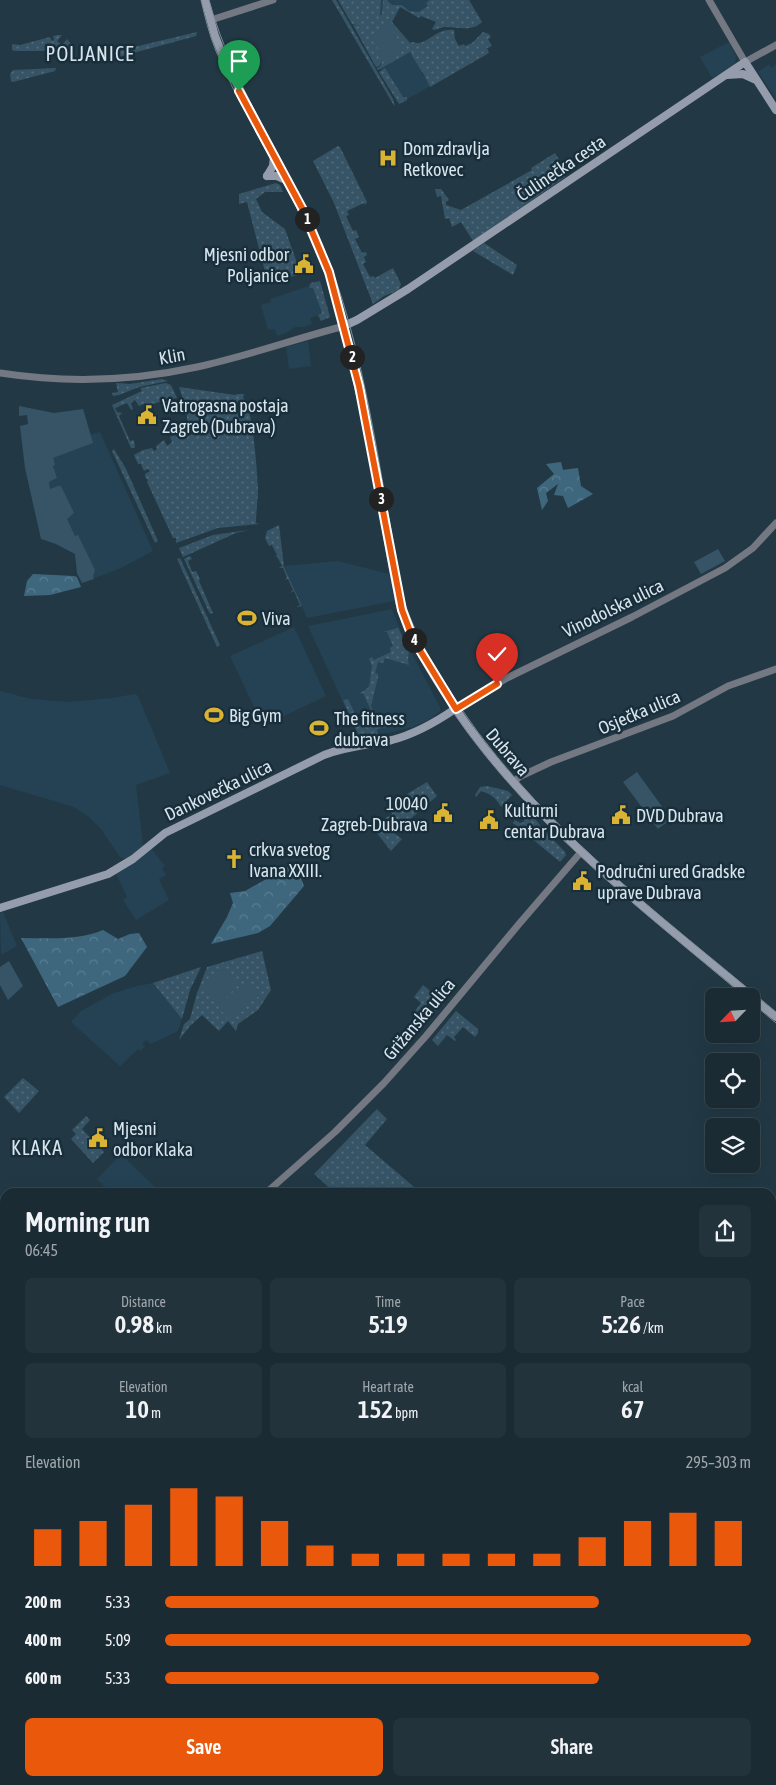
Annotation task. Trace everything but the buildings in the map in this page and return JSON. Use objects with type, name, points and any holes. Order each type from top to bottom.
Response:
[{"type":"main road","name":"Dubrava","points":[[205,0],[220,49],[229,70],[310,226],[326,265],[344,326],[365,416],[402,610],[413,639],[456,709],[482,746],[514,782],[581,852],[742,988]]},
{"type":"main road","name":"Čulinečka cesta","points":[[344,326],[408,289],[745,62]]},
{"type":"main road","points":[[745,62],[776,110]]},
{"type":"main road","points":[[724,76],[746,74],[757,82]]},
{"type":"main road","points":[[274,156],[273,166],[267,176],[277,176],[288,182]]},
{"type":"main road","name":"Dankovečka ulica","points":[[0,908],[108,874],[132,859],[165,833],[324,755],[339,749],[402,736],[434,722],[456,709]]},
{"type":"main road","name":"Dubrava","points":[[760,1004],[776,1017]]},
{"type":"street","points":[[211,20],[273,0]]},
{"type":"street","points":[[709,0],[745,62],[776,45]]},
{"type":"street","name":"Klin","points":[[0,373],[65,379],[154,374],[234,358],[344,326]]},
{"type":"street","name":"Vinodolska ulica","points":[[456,709],[508,678],[632,618],[725,568],[752,548],[776,523]]},
{"type":"street","name":"Osječka ulica","points":[[514,782],[519,777],[551,762],[673,716],[728,686],[776,669]]},
{"type":"street","name":"Grižanska ulica","points":[[272,1188],[314,1151],[384,1084],[581,852]]},
{"type":"shaded area","points":[[332,0],[336,0],[393,99],[395,106],[393,104]]},
{"type":"shaded area","points":[[338,0],[381,0],[380,16],[382,14],[383,0],[387,0],[392,5],[402,5],[409,11],[419,12],[428,6],[426,3],[430,0],[469,0],[482,22],[474,27],[444,27],[434,30],[432,29],[436,22],[421,16],[419,18],[400,7],[392,22],[410,43],[422,42],[441,32],[454,30],[455,39],[459,46],[472,43],[483,32],[491,37],[488,39],[492,46],[487,48],[489,53],[430,87],[423,72],[425,71],[422,72],[410,52],[378,70],[377,68],[380,67],[383,59],[379,66],[376,67],[353,25],[360,26],[352,24]]},
{"type":"shaded area","points":[[341,0],[454,0],[444,25],[421,16],[419,18],[400,7],[391,21],[414,47],[445,30],[466,66],[400,103]]},
{"type":"shaded area","points":[[388,25],[405,49],[392,57],[389,52],[392,58],[386,61],[380,52],[386,48],[384,46],[379,50],[371,39]]},
{"type":"shaded area","points":[[197,32],[196,36],[111,59],[109,53]]},
{"type":"shaded area","points":[[62,35],[57,41],[62,45],[67,39],[73,48],[57,51],[12,50],[12,44],[20,45],[50,37],[52,41],[54,40],[53,36]]},
{"type":"shaded area","points":[[729,42],[736,56],[735,63],[728,70],[712,78],[700,57]]},
{"type":"shaded area","points":[[769,64],[771,68],[776,64],[776,99],[758,72]]},
{"type":"shaded area","points":[[56,68],[55,71],[11,81],[10,74],[13,70]]},
{"type":"shaded area","points":[[385,68],[403,97],[407,97],[407,100],[399,104],[379,72]]},
{"type":"shaded area","points":[[338,146],[367,202],[365,205],[364,203],[347,211],[349,215],[346,216],[353,231],[356,230],[359,237],[355,239],[362,253],[366,252],[367,255],[364,257],[366,262],[363,264],[370,277],[374,276],[375,278],[393,268],[401,284],[399,290],[384,296],[373,304],[334,203],[313,161]]},
{"type":"shaded area","points":[[555,153],[566,171],[565,177],[473,241],[461,222],[452,227],[449,218],[445,219],[441,196],[437,197],[435,189],[441,189],[449,200],[446,202],[446,205],[461,210],[532,170],[531,168]]},
{"type":"shaded area","points":[[276,183],[280,185],[283,192],[265,192],[256,199],[262,212],[285,229],[301,274],[268,283],[247,202],[239,204],[239,194]]},
{"type":"shaded area","points":[[484,243],[517,265],[513,275],[473,251]]},
{"type":"shaded area","points":[[320,281],[330,317],[321,321],[318,315],[322,313],[313,288],[309,286],[311,283]]},
{"type":"shaded area","points":[[309,286],[310,288],[313,287],[322,314],[310,318],[312,324],[304,327],[295,327],[277,336],[275,329],[268,330],[261,305],[271,302],[270,299]]},
{"type":"shaded area","points":[[308,341],[311,366],[289,369],[286,347]]},
{"type":"shaded area","points":[[162,379],[168,381],[139,387],[119,395],[113,396],[112,393],[118,392],[116,383],[130,384]]},
{"type":"shaded area","points":[[166,383],[171,385],[177,398],[172,399],[170,397],[145,408],[144,404],[139,406],[135,400],[131,403],[133,409],[131,410],[127,403],[115,408],[117,412],[122,413],[119,416],[130,441],[134,440],[135,448],[131,448],[112,405],[142,391],[140,388]]},
{"type":"shaded area","points":[[179,387],[235,395],[244,394],[243,398],[249,412],[254,440],[258,488],[256,523],[259,524],[218,528],[176,543],[176,538],[173,538],[145,477],[145,474],[150,471],[148,469],[144,471],[134,455],[152,448],[154,451],[157,449],[156,446],[164,440],[167,446],[172,442],[170,437],[189,429],[185,405]]},
{"type":"shaded area","points":[[19,406],[54,413],[83,409],[93,443],[53,458],[55,465],[53,466],[57,478],[49,482],[50,489],[61,486],[74,513],[67,519],[75,536],[78,535],[95,570],[94,579],[82,583],[77,573],[75,554],[41,539],[25,468],[20,426],[28,424],[27,415],[19,416]]},
{"type":"shaded area","points":[[100,432],[153,551],[121,568],[82,583],[77,573],[75,554],[56,544],[49,482],[57,478],[53,466],[53,458],[92,443],[90,435]]},
{"type":"shaded area","points":[[114,449],[126,469],[158,541],[155,543],[112,451]]},
{"type":"shaded area","points":[[279,525],[284,567],[302,606],[297,607],[300,605],[294,591],[290,593],[293,590],[288,579],[284,580],[287,578],[283,568],[279,568],[282,566],[277,556],[274,557],[277,555],[272,545],[269,546],[265,538],[267,531]]},
{"type":"shaded area","points":[[249,530],[236,533],[183,557],[179,548],[213,535]]},
{"type":"shaded area","points":[[718,549],[725,561],[701,574],[694,562]]},
{"type":"shaded area","points":[[190,556],[192,559],[188,561],[192,572],[196,571],[213,613],[210,614],[184,559]]},
{"type":"shaded area","points":[[180,558],[220,645],[217,647],[177,559]]},
{"type":"shaded area","points":[[338,561],[389,574],[394,601],[307,618],[284,566]]},
{"type":"shaded area","points":[[392,609],[404,639],[440,707],[440,711],[430,719],[413,727],[363,739],[359,737],[308,626]]},
{"type":"shaded area","points":[[294,627],[326,696],[263,726],[230,656]]},
{"type":"shaded area","points":[[398,628],[409,650],[409,665],[385,658],[383,663],[378,662],[375,673],[378,674],[378,677],[371,706],[377,715],[388,718],[389,721],[387,727],[377,729],[378,735],[362,738],[359,736],[343,700],[348,699],[360,724],[366,724],[374,717],[363,693],[359,694],[369,687],[372,666],[369,659],[372,657],[374,660],[391,652],[390,648],[393,646],[387,632],[383,632]]},
{"type":"shaded area","points":[[0,691],[31,699],[69,702],[135,694],[138,696],[170,773],[136,785],[143,846],[125,859],[120,857],[101,829],[89,817],[74,807],[0,785]]},
{"type":"shaded area","points":[[637,772],[671,819],[658,829],[623,782]]},
{"type":"shaded area","points":[[427,782],[437,796],[394,833],[402,839],[391,851],[372,827],[392,814],[389,805]]},
{"type":"shaded area","points":[[487,786],[508,791],[512,795],[501,807],[493,797],[485,792],[481,791],[476,797],[475,795],[480,787]]},
{"type":"shaded area","points":[[529,811],[565,852],[566,855],[560,862],[513,823],[515,820],[520,823],[524,822],[524,816]]},
{"type":"shaded area","points":[[151,848],[165,866],[162,868],[166,875],[159,879],[169,900],[136,920],[123,900],[127,897],[116,874],[130,866]]},
{"type":"shaded area","points":[[3,912],[17,946],[1,955],[0,913]]},
{"type":"shaded area","points":[[262,951],[271,990],[258,1010],[238,1024],[236,1031],[228,1021],[219,1031],[202,1015],[179,1040],[184,1024],[190,1019],[207,967]]},
{"type":"shaded area","points":[[9,961],[23,986],[8,1000],[0,985],[0,967]]},
{"type":"shaded area","points":[[201,967],[190,990],[182,1019],[153,983]]},
{"type":"shaded area","points":[[225,969],[237,983],[214,1002],[203,989]]},
{"type":"shaded area","points":[[247,981],[259,996],[229,1020],[217,1005]]},
{"type":"shaded area","points":[[153,983],[182,1019],[178,1031],[151,1044],[146,1040],[142,1044],[145,1047],[140,1051],[138,1049],[120,1066],[71,1022],[81,1011],[114,993]]},
{"type":"shaded area","points":[[423,985],[443,1002],[427,1022],[415,1011],[421,1003],[414,997]]},
{"type":"shaded area","points":[[456,1011],[478,1029],[478,1033],[475,1037],[463,1027],[454,1037],[455,1041],[447,1035],[438,1046],[432,1040]]},
{"type":"shaded area","points":[[23,1078],[39,1091],[19,1113],[4,1097]]},
{"type":"shaded area","points":[[377,1109],[387,1119],[365,1145],[415,1188],[330,1188],[314,1174]]},
{"type":"shaded area","points":[[86,1116],[90,1120],[82,1129],[104,1152],[93,1163],[71,1139],[76,1134],[72,1130]]},
{"type":"shaded area","points":[[121,1154],[156,1188],[106,1188],[97,1179]]},
{"type":"green space","points":[[561,462],[563,470],[578,468],[581,486],[593,494],[568,508],[563,496],[554,495],[558,484],[546,493],[548,501],[542,510],[537,488],[554,474],[546,464]]},
{"type":"green space","points":[[33,574],[74,576],[77,577],[81,587],[50,595],[24,596],[27,581]]},
{"type":"green space","points":[[295,863],[304,886],[270,926],[258,933],[211,944],[233,903],[230,893],[245,891]]},
{"type":"green space","points":[[103,930],[118,939],[130,934],[139,933],[147,947],[125,976],[58,1007],[21,938],[73,937],[93,934]]},
{"type":"tram line","points":[[201,0],[216,51],[240,103],[308,230],[333,299],[356,385],[396,604],[404,627],[420,658],[438,689],[469,734],[503,777],[540,817],[619,891],[735,988]]},
{"type":"tram line","points":[[209,0],[220,34],[249,100],[315,228],[343,302],[365,387],[405,604],[428,655],[479,733],[515,778],[555,821],[641,900],[776,1012]]},
{"type":"tram line","points":[[760,1010],[776,1023]]},
{"type":"place","name":"Dom zdravlja Retkovec","points":[[388,158]]},
{"type":"place","name":"Mjesni odbor Poljanice","points":[[304,264]]},
{"type":"place","name":"Vatrogasna postaja Zagreb (Dubrava)","points":[[147,415]]},
{"type":"place","name":"Viva","points":[[247,618]]},
{"type":"place","name":"Big Gym","points":[[214,715]]},
{"type":"place","name":"The fitness dubrava","points":[[319,728]]},
{"type":"place","name":"10040 Zagreb-Dubrava","points":[[443,813]]},
{"type":"place","name":"DVD Dubrava","points":[[621,815]]},
{"type":"place","name":"Kulturni centar Dubrava","points":[[489,820]]},
{"type":"place","name":"crkva svetog Ivana XXIII.","points":[[234,859]]},
{"type":"place","name":"Područni ured Gradske uprave Dubrava","points":[[582,881]]},
{"type":"place","name":"Mjesni odbor Klaka","points":[[98,1138]]},
{"type":"district","name":"POLJANICE","points":[[90,53]]},
{"type":"district","name":"KLAKA","points":[[37,1147]]},
{"type":"route","points":[[239,91],[307,220],[331,279],[359,386],[398,593],[413,639],[456,709],[497,684]]}]
